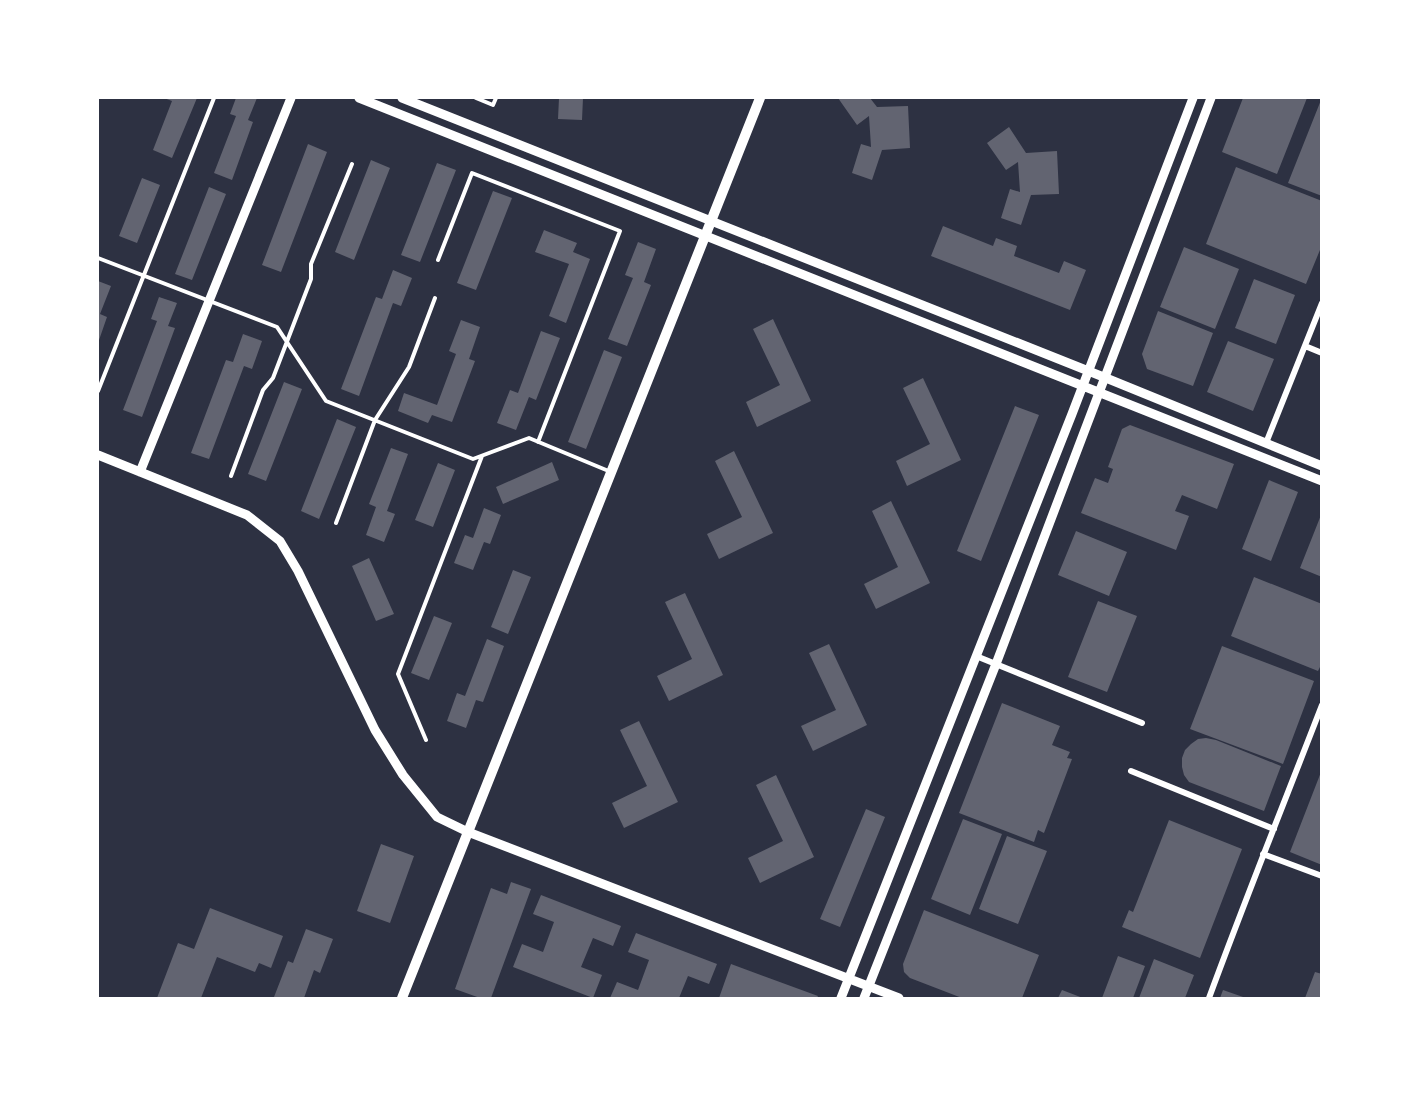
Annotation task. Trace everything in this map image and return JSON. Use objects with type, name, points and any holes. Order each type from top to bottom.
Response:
[{"type":"main road","points":[[402,999],[760,98]]},
{"type":"street","points":[[140,472],[291,98]]},
{"type":"street","points":[[359,98],[1322,481]]},
{"type":"street","points":[[402,98],[1322,466]]},
{"type":"street","points":[[841,999],[1083,387],[1193,98]]},
{"type":"street","points":[[864,999],[996,664],[1211,98]]},
{"type":"street","points":[[1266,443],[1322,303]]},
{"type":"street","points":[[1305,346],[1322,353]]},
{"type":"street","points":[[98,455],[247,515],[280,541],[298,571],[375,730],[403,774],[436,817],[468,832],[899,999]]},
{"type":"street","points":[[976,656],[1142,723]]},
{"type":"street","points":[[1209,999],[1322,705]]},
{"type":"street","points":[[1131,771],[1274,829]]},
{"type":"street","points":[[1263,854],[1322,876]]},
{"type":"lane","points":[[98,391],[214,98]]},
{"type":"lane","points":[[476,98],[493,105],[496,98]]},
{"type":"lane","points":[[231,476],[263,390],[273,378],[287,342],[311,279],[311,264],[352,164]]},
{"type":"lane","points":[[438,260],[472,173],[620,231],[538,442]]},
{"type":"lane","points":[[98,258],[277,327],[326,401],[473,459],[529,438],[611,472]]},
{"type":"lane","points":[[336,523],[375,420],[408,367],[435,298]]},
{"type":"lane","points":[[426,740],[398,674],[483,456]]},
{"type":"building","points":[[164,98],[197,98],[172,158],[153,150],[172,101]]},
{"type":"building","points":[[236,98],[257,98],[248,120],[253,122],[232,180],[214,173],[236,116],[230,114]]},
{"type":"building","points":[[559,98],[583,98],[582,120],[558,119]]},
{"type":"building","points":[[838,98],[870,98],[877,107],[908,106],[910,148],[882,150],[872,180],[852,173],[861,144],[871,147],[869,116],[857,125]]},
{"type":"building","points":[[1243,98],[1307,98],[1277,174],[1222,152]]},
{"type":"building","points":[[1322,100],[1322,196],[1288,183]]},
{"type":"building","points":[[1009,127],[1026,153],[1057,151],[1059,194],[1031,195],[1021,225],[1001,218],[1010,189],[1020,192],[1018,162],[1006,170],[987,143]]},
{"type":"building","points":[[308,144],[327,152],[281,272],[262,265]]},
{"type":"building","points":[[371,160],[390,168],[354,260],[335,252]]},
{"type":"building","points":[[437,163],[456,170],[420,262],[401,255]]},
{"type":"building","points":[[1236,167],[1322,201],[1322,245],[1306,284],[1206,244]]},
{"type":"building","points":[[142,178],[160,185],[137,243],[119,236]]},
{"type":"building","points":[[209,187],[226,194],[192,280],[175,274]]},
{"type":"building","points":[[493,191],[512,198],[476,290],[457,283]]},
{"type":"building","points":[[943,226],[993,246],[996,238],[1017,246],[1014,256],[1059,273],[1064,261],[1086,270],[1070,310],[931,256]]},
{"type":"building","points":[[544,230],[577,243],[573,252],[590,259],[566,323],[549,316],[569,264],[535,252]]},
{"type":"building","points":[[638,242],[656,249],[644,282],[651,285],[627,346],[608,339],[633,278],[625,275]]},
{"type":"building","points":[[1184,247],[1239,269],[1215,329],[1160,307]]},
{"type":"building","points":[[393,270],[412,278],[401,306],[393,303],[359,396],[341,389],[376,297],[382,299]]},
{"type":"building","points":[[1254,279],[1295,295],[1276,344],[1235,328]]},
{"type":"building","points":[[98,281],[111,286],[100,314],[107,317],[98,343]]},
{"type":"building","points":[[159,297],[177,303],[168,326],[175,328],[142,417],[123,410],[157,321],[151,319]]},
{"type":"building","points":[[1158,311],[1213,333],[1193,386],[1147,369],[1142,354]]},
{"type":"building","points":[[773,319],[811,401],[757,427],[746,402],[780,385],[753,329]]},
{"type":"building","points":[[461,320],[480,327],[469,359],[475,361],[452,422],[432,415],[428,423],[398,411],[404,393],[437,405],[456,354],[449,351]]},
{"type":"building","points":[[541,331],[560,338],[536,400],[529,397],[516,430],[497,423],[510,390],[518,393]]},
{"type":"building","points":[[243,334],[262,341],[252,369],[244,366],[209,459],[191,453],[226,360],[233,362]]},
{"type":"building","points":[[1228,341],[1274,359],[1253,411],[1207,392]]},
{"type":"building","points":[[604,350],[622,357],[586,449],[568,442]]},
{"type":"building","points":[[923,378],[961,460],[907,486],[896,461],[930,444],[903,388]]},
{"type":"building","points":[[284,382],[302,389],[266,481],[248,474]]},
{"type":"building","points":[[1015,406],[1039,415],[981,561],[957,551]]},
{"type":"building","points":[[337,419],[356,427],[319,519],[301,511]]},
{"type":"building","points":[[1130,425],[1234,464],[1217,509],[1182,495],[1175,511],[1189,516],[1176,550],[1081,513],[1095,478],[1108,483],[1113,469],[1108,467],[1122,429]]},
{"type":"building","points":[[391,448],[408,454],[387,511],[395,514],[384,542],[366,535],[376,507],[369,504]]},
{"type":"building","points":[[734,451],[773,533],[719,559],[707,534],[742,517],[715,461]]},
{"type":"building","points":[[552,462],[559,480],[503,504],[496,487]]},
{"type":"building","points":[[438,463],[455,470],[433,527],[415,520]]},
{"type":"building","points":[[1269,480],[1298,492],[1271,561],[1242,549]]},
{"type":"building","points":[[891,501],[930,583],[876,609],[864,584],[898,567],[872,511]]},
{"type":"building","points":[[484,508],[501,515],[490,544],[484,542],[473,570],[454,563],[465,535],[473,538]]},
{"type":"building","points":[[1322,515],[1322,577],[1300,568]]},
{"type":"building","points":[[1076,531],[1127,552],[1109,596],[1058,575]]},
{"type":"building","points":[[369,558],[394,614],[376,621],[352,566]]},
{"type":"building","points":[[513,570],[531,577],[508,634],[491,627]]},
{"type":"building","points":[[1254,577],[1322,604],[1322,663],[1318,671],[1231,636]]},
{"type":"building","points":[[685,593],[723,675],[669,701],[657,676],[692,659],[665,602]]},
{"type":"building","points":[[1098,601],[1137,616],[1107,692],[1068,677]]},
{"type":"building","points":[[434,616],[452,623],[429,680],[411,673]]},
{"type":"building","points":[[487,639],[504,646],[483,702],[476,700],[466,728],[447,721],[457,693],[465,696]]},
{"type":"building","points":[[829,644],[867,725],[813,751],[801,726],[836,710],[809,653]]},
{"type":"building","points":[[1222,646],[1314,681],[1283,764],[1190,729]]},
{"type":"building","points":[[1002,703],[1060,726],[1052,745],[1070,752],[1067,758],[1072,759],[1044,833],[1038,830],[1034,842],[959,813]]},
{"type":"building","points":[[639,721],[678,802],[624,828],[612,803],[647,786],[620,730]]},
{"type":"building","points":[[1206,738],[1281,766],[1264,811],[1189,782],[1182,767],[1185,750],[1198,739]]},
{"type":"building","points":[[1322,772],[1322,865],[1290,852]]},
{"type":"building","points":[[776,775],[814,857],[760,883],[748,858],[783,841],[756,785]]},
{"type":"building","points":[[866,809],[885,817],[840,927],[820,919]]},
{"type":"building","points":[[963,819],[1002,834],[970,915],[931,899]]},
{"type":"building","points":[[1169,820],[1242,849],[1200,958],[1122,927],[1129,910],[1133,912]]},
{"type":"building","points":[[1007,836],[1047,851],[1018,924],[979,909]]},
{"type":"building","points":[[381,844],[414,856],[390,923],[357,911]]},
{"type":"building","points":[[511,882],[531,889],[491,998],[480,998],[455,989],[491,888],[507,894]]},
{"type":"building","points":[[541,895],[621,926],[613,946],[593,938],[581,967],[602,975],[593,998],[513,967],[522,944],[543,952],[554,922],[533,914]]},
{"type":"building","points":[[210,908],[283,936],[271,968],[259,963],[255,972],[217,957],[201,998],[157,998],[178,943],[194,949]]},
{"type":"building","points":[[924,910],[1039,955],[1022,998],[962,998],[910,978],[904,972],[903,964]]},
{"type":"building","points":[[306,929],[333,939],[320,973],[314,970],[304,998],[274,997],[288,961],[293,963]]},
{"type":"building","points":[[636,933],[717,964],[709,984],[688,976],[679,998],[610,998],[617,982],[638,990],[649,960],[628,952]]},
{"type":"building","points":[[1118,956],[1145,966],[1133,998],[1102,998]]},
{"type":"building","points":[[1154,959],[1194,975],[1185,998],[1139,998]]},
{"type":"building","points":[[731,964],[818,996],[817,998],[719,998]]},
{"type":"building","points":[[1315,972],[1322,974],[1322,998],[1305,998]]},
{"type":"building","points":[[1062,990],[1083,998],[1058,998]]},
{"type":"building","points":[[1223,990],[1246,998],[1220,998]]}]
